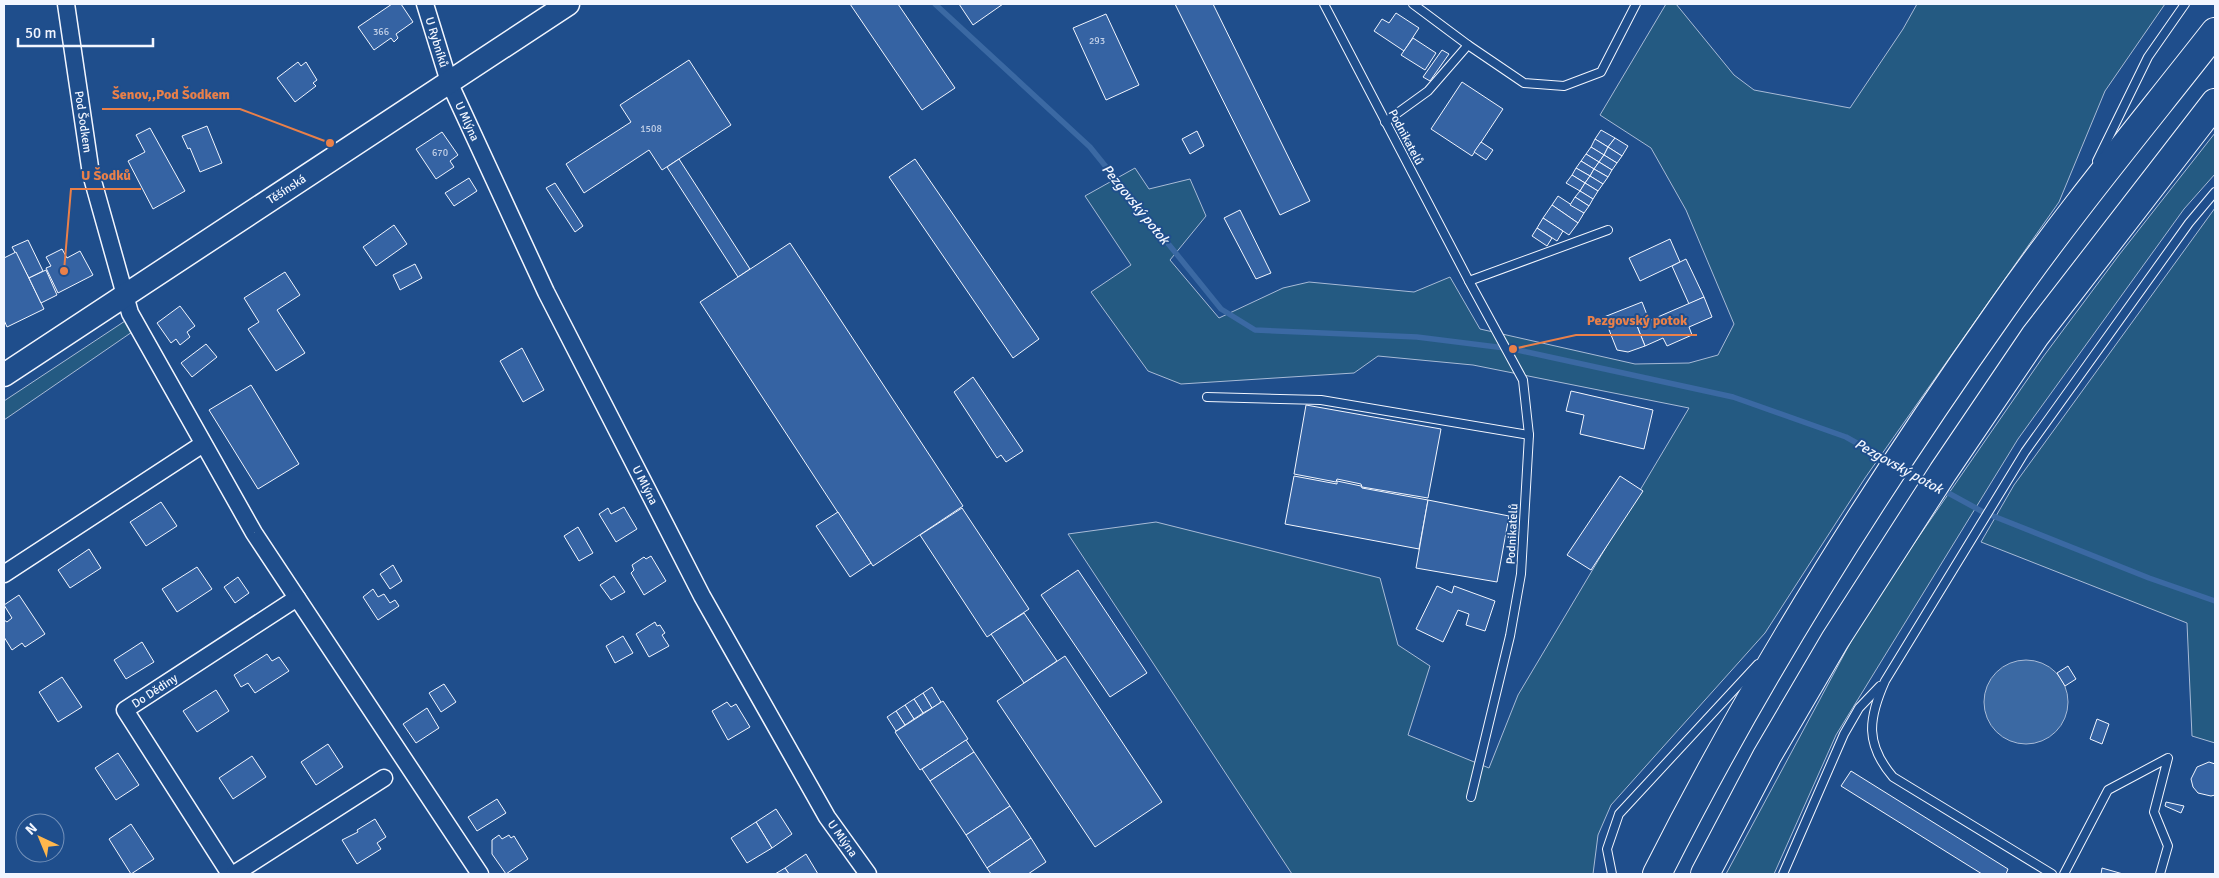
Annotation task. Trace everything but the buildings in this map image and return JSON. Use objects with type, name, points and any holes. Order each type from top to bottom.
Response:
[{"type":"highway","points":[[1657,874],[1694,801],[1795,624],[1897,462],[2002,308],[2215,32]]},
{"type":"highway","points":[[1705,874],[1767,756],[1826,657],[1943,472],[2035,336],[2215,103]]},
{"type":"main road","name":"Těšínská","points":[[4,375],[568,4]]},
{"type":"street","name":"Pod Šodkem","points":[[66,4],[91,174],[125,295]]},
{"type":"street","name":"U Rybníků","points":[[425,4],[449,82]]},
{"type":"street","name":"U Mlýna","points":[[449,82],[546,292],[702,596],[827,817],[868,874]]},
{"type":"street","points":[[125,295],[135,323],[254,533],[480,874]]},
{"type":"street","points":[[4,574],[203,444]]},
{"type":"street","name":"Do Dědiny","points":[[230,874],[125,710],[297,598]]},
{"type":"street","points":[[234,874],[384,778]]},
{"type":"lane","name":"Podnikatelů","points":[[1324,4],[1523,380],[1528,435],[1522,574],[1510,636],[1471,797]]},
{"type":"lane","points":[[1413,4],[1468,45],[1524,83],[1564,86],[1601,72],[1636,4]]},
{"type":"lane","points":[[2094,168],[2148,57],[2185,4]]},
{"type":"lane","points":[[1385,122],[1428,91],[1468,45]]},
{"type":"lane","points":[[2069,220],[2090,177]]},
{"type":"lane","points":[[2052,874],[1911,790],[1893,777],[1883,764],[1872,737],[1872,715],[1885,680],[2025,452],[2189,223],[2215,192]]},
{"type":"lane","points":[[1469,281],[1608,230]]},
{"type":"lane","points":[[1207,397],[1321,400],[1528,435]]},
{"type":"lane","points":[[1768,653],[1795,624]]},
{"type":"lane","points":[[1612,874],[1607,849],[1619,814],[1761,661]]},
{"type":"lane","points":[[1783,874],[1844,734],[1859,708],[1885,680]]},
{"type":"lane","points":[[2064,874],[2108,790],[2168,758],[2154,812],[2168,846],[2160,874]]},
{"type":"shaded area","points":[[1666,4],[1676,4],[1734,75],[1754,90],[1850,108],[1903,29],[1917,4],[2165,4],[2105,91],[2059,202],[1865,478],[1765,633],[1611,805],[1598,835],[1593,874],[1292,874],[1068,534],[1156,522],[1380,578],[1398,645],[1430,666],[1408,735],[1489,768],[1518,695],[1689,408],[1473,365],[1378,356],[1354,373],[1181,384],[1148,371],[1091,292],[1131,265],[1085,196],[1135,168],[1149,189],[1190,179],[1206,216],[1170,260],[1219,318],[1283,288],[1309,282],[1414,292],[1450,277],[1480,329],[1635,364],[1689,363],[1718,355],[1734,324],[1686,210],[1651,148],[1600,115]]},
{"type":"shaded area","points":[[2215,133],[2215,174],[2184,209],[2018,439],[1836,735],[1774,874],[1726,874],[1855,634],[1913,545],[2043,357],[2119,255]]},
{"type":"shaded area","points":[[2215,208],[2215,743],[2192,736],[2187,623],[1981,542],[2014,485]]},
{"type":"shaded area","points":[[125,321],[132,332],[4,420],[4,401]]},
{"type":"shaded area","points":[[2018,660],[2034,660],[2050,667],[2061,678],[2068,694],[2065,718],[2056,732],[2050,737],[2034,744],[2018,744],[2002,737],[1991,726],[1984,710],[1984,694],[1991,678],[2002,667]]},
{"type":"waterway","name":"Pezgovský potok","points":[[935,4],[1090,147],[1221,309],[1255,330],[1417,337],[1513,349],[1733,397],[1846,437],[1889,461]]},
{"type":"waterway","name":"Pezgovský potok","points":[[1902,468],[1929,482]]},
{"type":"waterway","name":"Pezgovský potok","points":[[1941,489],[1983,512],[2149,578],[2215,601]]},
{"type":"place","name":"Šenov,,Pod Šodkem","points":[[330,143]]},
{"type":"place","name":"U Šodků","points":[[64,271]]},
{"type":"place","name":"Pezgovský potok","points":[[1513,349]]}]
